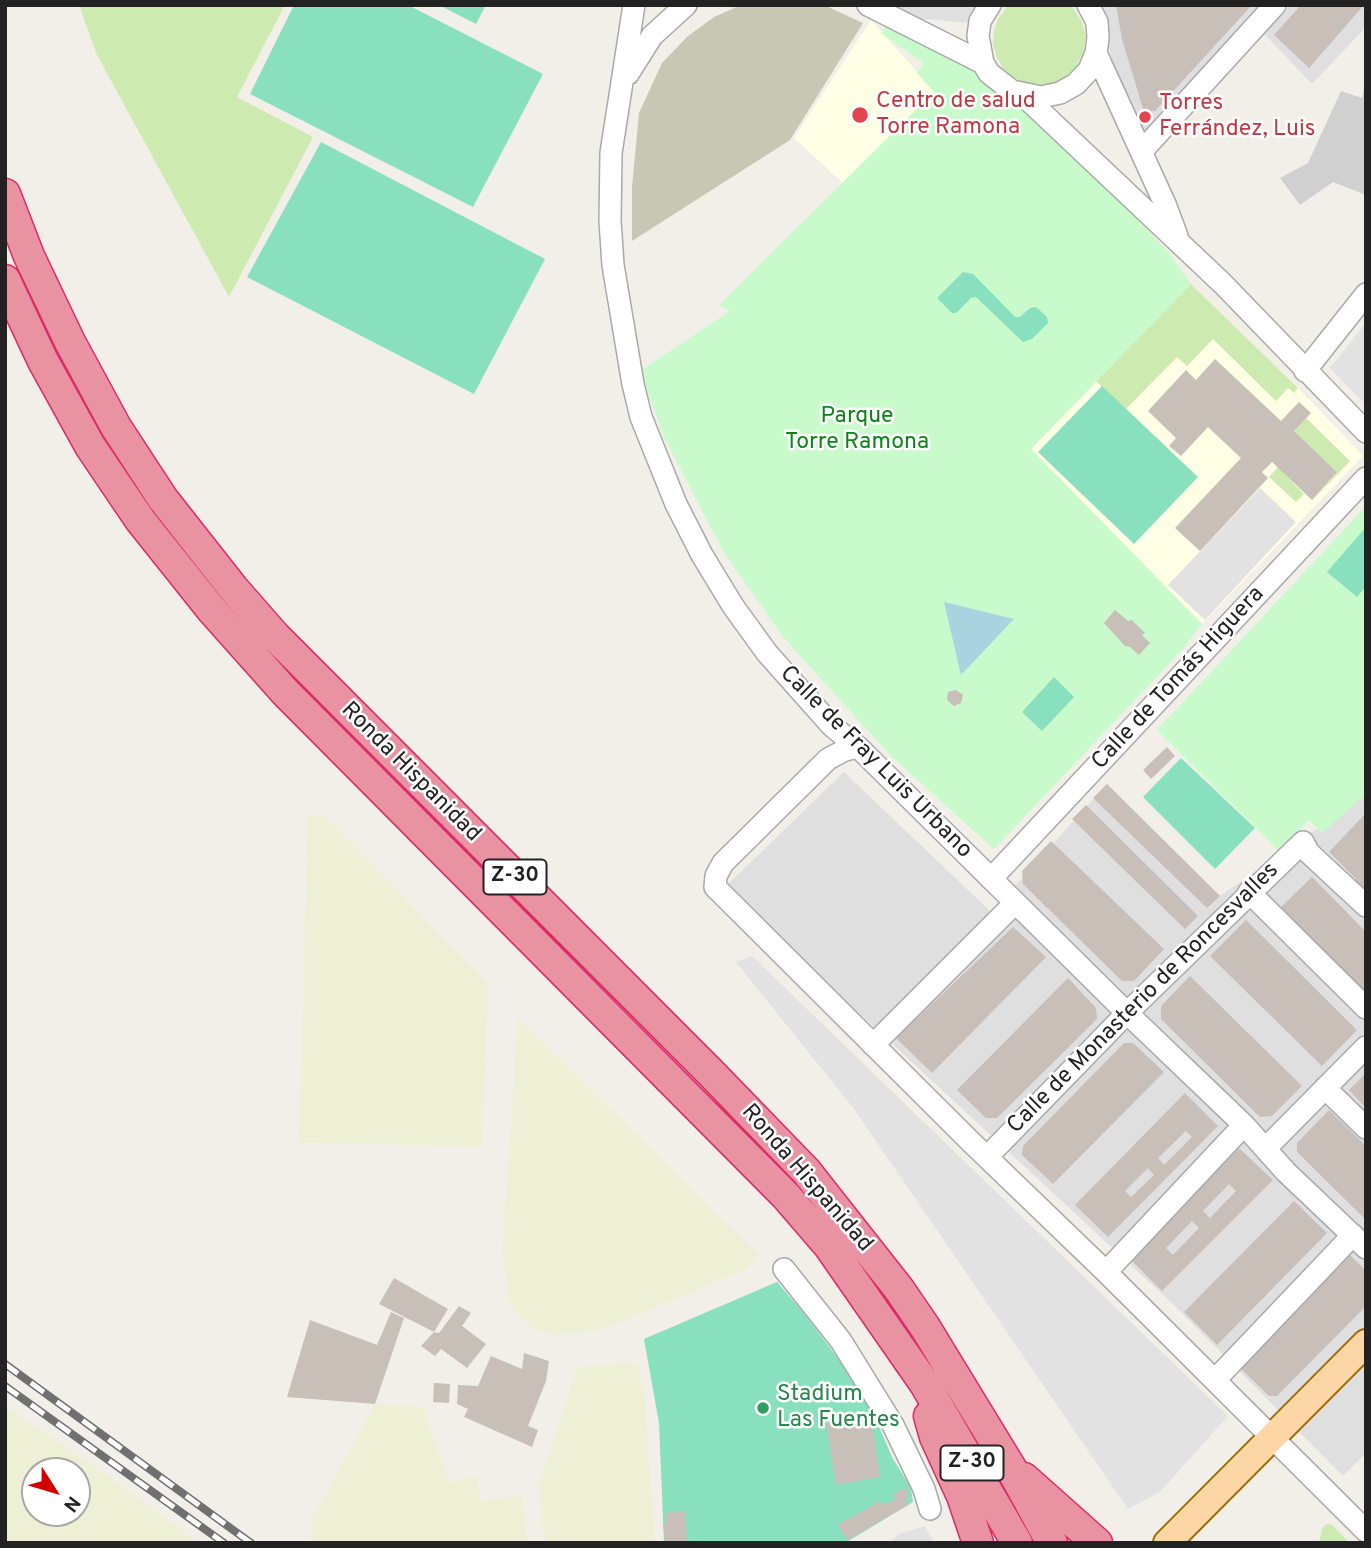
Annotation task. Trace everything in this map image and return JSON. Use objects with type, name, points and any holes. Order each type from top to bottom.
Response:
[{"type":"highway","name":"Ronda Hispanidad","points":[[5,194],[29,256],[69,342],[116,427],[163,499],[233,588],[315,677],[712,1073],[806,1171],[899,1289],[952,1369],[1052,1543]]},
{"type":"highway","name":"Ronda Hispanidad","points":[[5,281],[43,362],[90,446],[139,520],[211,609],[285,692],[785,1195],[830,1246],[925,1384],[1017,1543]]},
{"type":"highway","points":[[925,1384],[927,1412],[935,1437],[962,1496],[978,1543]]},
{"type":"highway","points":[[1011,1468],[1097,1543]]},
{"type":"main road","points":[[1167,1543],[1366,1343]]},
{"type":"street","name":"Calle de Fray Luis Urbano","points":[[619,99],[638,56],[652,36],[686,5]]},
{"type":"street","points":[[868,5],[983,64]]},
{"type":"street","points":[[990,5],[980,22],[978,36],[983,64],[989,73],[1002,84],[1023,95],[1179,242],[1366,432]]},
{"type":"street","points":[[1023,95],[1041,97],[1060,93],[1076,84],[1089,70],[1096,53],[1098,38],[1097,22],[1088,5]]},
{"type":"street","points":[[1142,151],[1275,5]]},
{"type":"street","name":"Calle de Fray Luis Urbano","points":[[634,7],[611,164],[613,265],[641,418],[676,504],[702,555],[767,653],[832,726],[858,747],[991,879],[1010,908],[1127,1013],[1238,1131],[1266,1148],[1354,1243]]},
{"type":"street","points":[[1096,53],[1142,151],[1179,242]]},
{"type":"street","points":[[1306,371],[1366,295]]},
{"type":"street","name":"Calle de Tomás Higuera","points":[[991,879],[1366,478]]},
{"type":"street","points":[[828,759],[833,736],[832,726]]},
{"type":"street","points":[[858,747],[828,759],[723,863],[716,876],[715,887],[879,1040],[987,1157],[1113,1265],[1222,1373],[1272,1438],[1366,1531]]},
{"type":"street","name":"Calle de Monasterio de Roncesvalles","points":[[987,1157],[1127,1013],[1303,842],[1309,853],[1366,906]]},
{"type":"street","points":[[1249,892],[1366,1008]]},
{"type":"street","points":[[879,1040],[1010,908]]},
{"type":"street","points":[[1266,1148],[1366,1047]]},
{"type":"street","points":[[1325,1088],[1366,1128]]},
{"type":"street","points":[[1113,1265],[1238,1131]]},
{"type":"street","points":[[1222,1373],[1354,1243]]},
{"type":"street","points":[[784,1269],[841,1341],[887,1414],[925,1489],[930,1509]]},
{"type":"shaded area","points":[[741,5],[824,5],[863,23],[790,140],[632,241],[632,187],[639,113],[662,63],[688,36],[714,17]]},
{"type":"shaded area","points":[[868,5],[992,5],[971,23],[889,16]]},
{"type":"shaded area","points":[[1100,5],[1366,5],[1366,27],[1312,84],[1250,19],[1133,158]]},
{"type":"shaded area","name":"Centro de salud Torre Ramona","points":[[871,20],[934,91],[843,183],[794,138]]},
{"type":"shaded area","points":[[1366,80],[1366,195],[1333,182],[1300,205],[1280,178],[1308,163],[1341,91],[1362,98]]},
{"type":"shaded area","points":[[1191,284],[1298,388],[1363,456],[1202,624],[1031,449]]},
{"type":"shaded area","points":[[1366,323],[1366,405],[1330,368]]},
{"type":"shaded area","points":[[1260,488],[1296,522],[1205,620],[1168,585]]},
{"type":"shaded area","points":[[844,772],[991,912],[1107,784],[1220,896],[1366,795],[1366,1453],[1343,1476],[1174,1305],[724,888]]},
{"type":"shaded area","points":[[308,814],[325,817],[488,984],[482,1147],[299,1142]]},
{"type":"shaded area","points":[[752,956],[1228,1416],[1160,1492],[1128,1509],[854,1109],[736,962]]},
{"type":"shaded area","points":[[518,1017],[759,1255],[746,1269],[602,1330],[554,1335],[532,1327],[516,1314],[509,1299],[502,1253]]},
{"type":"shaded area","points":[[636,1363],[644,1390],[655,1543],[547,1543],[541,1525],[540,1482],[577,1367]]},
{"type":"shaded area","points":[[375,1404],[423,1407],[449,1483],[476,1475],[482,1502],[521,1495],[528,1543],[315,1543],[310,1539],[312,1519]]},
{"type":"shaded area","points":[[5,1406],[80,1457],[21,1457],[21,1527],[91,1527],[91,1465],[199,1543],[87,1543],[110,1499],[86,1543],[5,1543]]},
{"type":"shaded area","points":[[925,1526],[934,1543],[889,1543],[899,1534]]},
{"type":"green space","points":[[79,5],[285,5],[237,97],[313,137],[229,297],[97,55]]},
{"type":"green space","points":[[294,5],[408,5],[543,74],[473,207],[250,94]]},
{"type":"green space","points":[[439,5],[486,5],[476,24]]},
{"type":"green space","points":[[1008,5],[1070,5],[1082,22],[1086,37],[1083,53],[1076,67],[1053,83],[1040,85],[1014,78],[1004,69],[993,45],[998,19]]},
{"type":"green space","name":"Parque Torre Ramona","points":[[890,20],[985,76],[1084,163],[1169,253],[1191,284],[1031,449],[1202,624],[1182,650],[994,849],[891,756],[783,637],[723,551],[665,439],[640,371],[730,311],[719,305],[934,92],[917,73],[923,63],[881,33]]},
{"type":"green space","points":[[321,142],[545,259],[474,394],[247,277]]},
{"type":"green space","points":[[963,272],[973,274],[1015,317],[1020,317],[1030,308],[1036,307],[1047,317],[1048,323],[1032,339],[1023,342],[976,297],[971,298],[956,313],[952,313],[937,298]]},
{"type":"green space","points":[[1191,284],[1298,388],[1294,393],[1288,388],[1276,401],[1213,339],[1187,366],[1177,357],[1126,409],[1096,381]]},
{"type":"green space","points":[[1102,386],[1198,477],[1134,544],[1038,452]]},
{"type":"green space","points":[[1306,418],[1350,461],[1313,500],[1337,472],[1294,431]]},
{"type":"green space","points":[[1278,467],[1304,494],[1296,502],[1269,477]]},
{"type":"green space","points":[[1366,506],[1366,794],[1322,833],[1309,820],[1278,850],[1157,730]]},
{"type":"green space","points":[[1366,527],[1366,586],[1357,597],[1327,572]]},
{"type":"green space","points":[[1054,677],[1074,697],[1042,731],[1022,712]]},
{"type":"green space","points":[[1181,758],[1255,828],[1215,869],[1143,797]]},
{"type":"green space","name":"Stadium Las Fuentes","points":[[777,1282],[847,1370],[911,1488],[913,1502],[845,1543],[664,1543],[659,1423],[644,1339]]},
{"type":"green space","points":[[1326,1524],[1331,1524],[1350,1543],[1319,1543]]},
{"type":"water","points":[[944,602],[1014,619],[961,675]]},
{"type":"building","points":[[1116,5],[1252,5],[1155,111],[1144,112],[1122,39]]},
{"type":"building","points":[[1301,5],[1364,5],[1309,68],[1274,35]]},
{"type":"building","points":[[1215,359],[1281,421],[1299,402],[1311,413],[1294,431],[1337,472],[1312,500],[1272,462],[1262,472],[1268,478],[1200,551],[1175,528],[1241,458],[1208,427],[1181,456],[1169,446],[1176,438],[1148,411],[1186,370],[1196,380]]},
{"type":"building","points":[[1115,610],[1128,621],[1132,620],[1145,633],[1142,635],[1150,643],[1139,655],[1125,646],[1104,623]]},
{"type":"building","points":[[956,690],[963,695],[961,703],[954,706],[947,700],[948,692]]},
{"type":"building","points":[[1167,747],[1175,756],[1151,779],[1143,770]]},
{"type":"building","points":[[1107,784],[1220,896],[1207,908],[1093,798]]},
{"type":"building","points":[[1086,805],[1198,916],[1185,929],[1072,819]]},
{"type":"building","points":[[1366,813],[1366,904],[1348,888],[1356,879],[1329,852]]},
{"type":"building","points":[[1051,841],[1164,949],[1134,981],[1122,981],[1023,884],[1022,871]]},
{"type":"building","points":[[1312,877],[1366,932],[1366,1002],[1277,911]]},
{"type":"building","points":[[1246,920],[1357,1030],[1322,1066],[1210,956]]},
{"type":"building","points":[[1013,927],[1046,957],[932,1073],[896,1038]]},
{"type":"building","points":[[1190,976],[1302,1086],[1272,1116],[1260,1117],[1161,1019],[1161,1006]]},
{"type":"building","points":[[1068,978],[1096,1008],[1097,1019],[997,1118],[986,1118],[957,1090]]},
{"type":"building","points":[[1124,1043],[1133,1043],[1164,1072],[1053,1184],[1022,1155],[1023,1146]]},
{"type":"building","points":[[1366,1073],[1366,1108],[1349,1090]]},
{"type":"building","points":[[1185,1093],[1218,1126],[1108,1237],[1075,1205]],"holes":[[[1186,1131],[1192,1137],[1164,1165],[1158,1158]],[[1148,1168],[1154,1175],[1131,1197],[1125,1191]]]},
{"type":"building","points":[[1329,1110],[1366,1146],[1366,1220],[1297,1152],[1297,1143]]},
{"type":"building","points":[[1239,1148],[1273,1180],[1162,1291],[1129,1258]],"holes":[[[1229,1184],[1236,1191],[1210,1218],[1203,1211]],[[1192,1221],[1199,1228],[1173,1255],[1166,1248]]]},
{"type":"building","points":[[1294,1201],[1327,1233],[1217,1345],[1184,1312]]},
{"type":"building","points":[[1349,1254],[1366,1271],[1366,1306],[1277,1396],[1269,1396],[1238,1366]]},
{"type":"building","points":[[394,1278],[448,1309],[434,1332],[379,1304]]},
{"type":"building","points":[[459,1306],[471,1313],[462,1326],[486,1344],[467,1368],[441,1349],[435,1356],[421,1346],[434,1332],[439,1333]]},
{"type":"building","points":[[391,1312],[404,1318],[375,1404],[287,1397],[310,1320],[377,1345]]},
{"type":"building","points":[[524,1353],[549,1361],[546,1381],[528,1426],[538,1430],[532,1447],[464,1417],[468,1409],[457,1404],[458,1385],[478,1386],[491,1356],[522,1369]]},
{"type":"building","points":[[434,1383],[450,1384],[449,1403],[433,1402]]},
{"type":"building","points":[[871,1416],[880,1477],[836,1485],[826,1423]]},
{"type":"building","points":[[907,1488],[908,1505],[848,1540],[837,1525],[880,1501],[882,1505],[896,1499],[893,1493]]},
{"type":"building","points":[[685,1511],[687,1542],[665,1543],[663,1523],[666,1522],[666,1513]]},
{"type":"railway","points":[[5,1364],[251,1543]]},
{"type":"railway","points":[[5,1386],[224,1543]]},
{"type":"place","name":"Centro de salud Torre Ramona","points":[[860,115]]},
{"type":"place","name":"Torres Ferrández, Luis","points":[[1145,117]]},
{"type":"place","name":"Stadium Las Fuentes","points":[[763,1408]]}]
